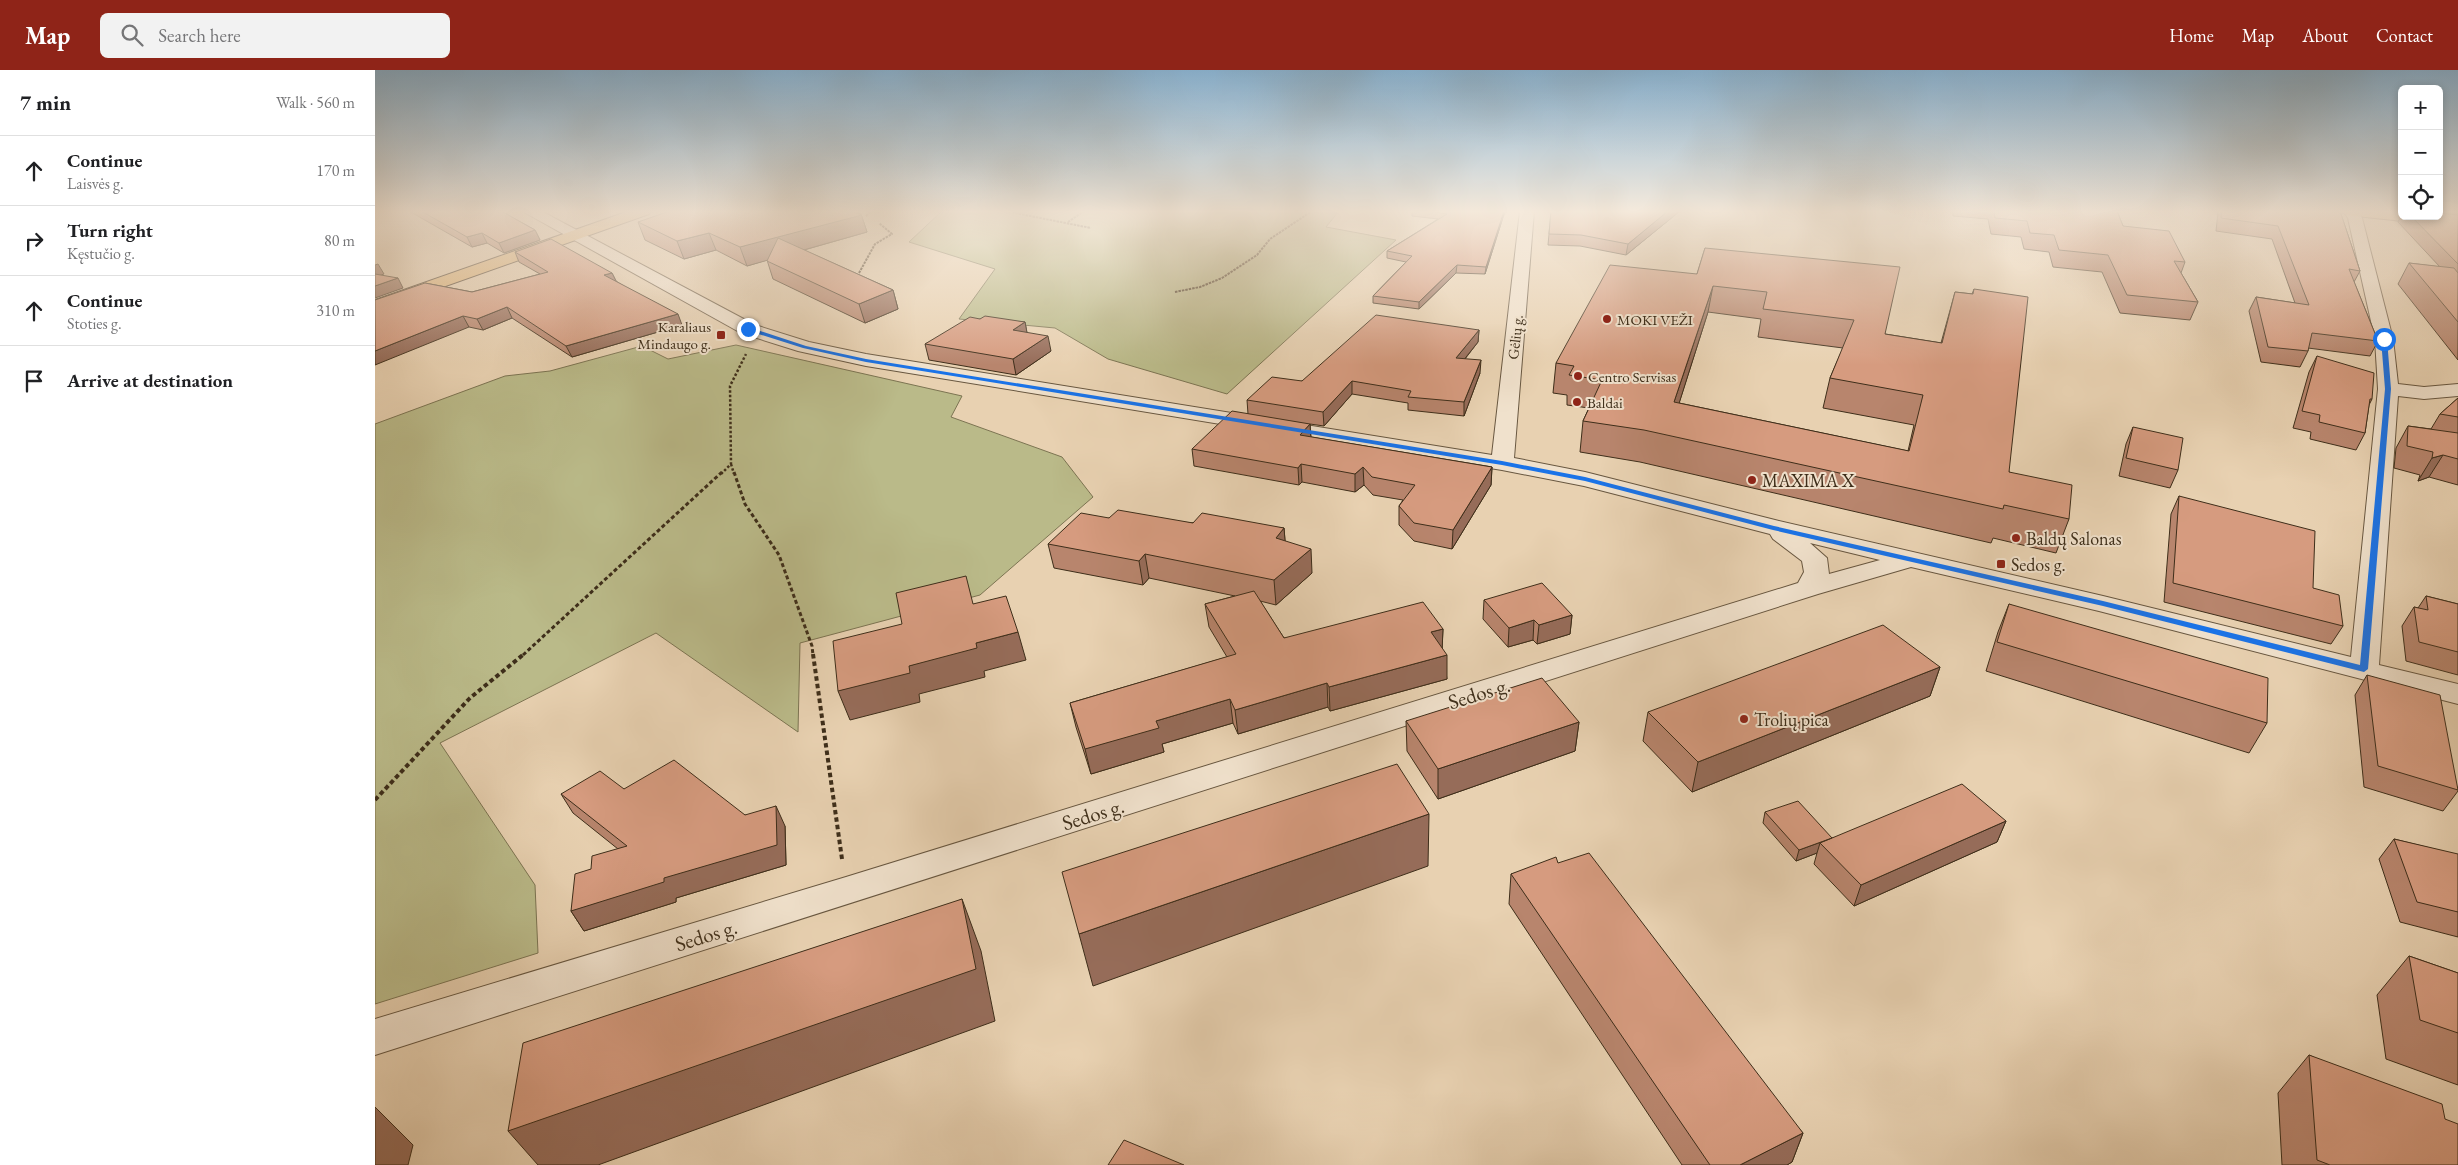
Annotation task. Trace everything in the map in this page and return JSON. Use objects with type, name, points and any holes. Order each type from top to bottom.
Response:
[{"type":"main road","points":[[375,306],[497,262]]},
{"type":"street","points":[[623,262],[748,329],[805,347],[866,360],[1502,463],[1585,479],[1773,528],[2103,604],[2458,694]]},
{"type":"street","name":"Gėlių g.","points":[[1502,463],[1523,262]]},
{"type":"street","points":[[2364,669],[2394,440],[2384,339],[2366,262]]},
{"type":"street","points":[[2388,389],[2424,393],[2458,390]]},
{"type":"street","points":[[1773,528],[1814,558],[1817,572],[1809,588]]},
{"type":"street","name":"Sedos g.","points":[[375,1037],[1809,588],[1907,559]]},
{"type":"path","points":[[859,273],[865,262]]},
{"type":"path","points":[[1175,292],[1200,287],[1222,278],[1246,262]]},
{"type":"path","points":[[771,336],[751,346],[730,386],[731,464],[745,504],[779,555],[812,646],[846,891]]},
{"type":"path","points":[[375,800],[471,698],[544,638],[731,464]]},
{"type":"green space","points":[[973,262],[1372,262],[1227,394],[1108,359],[1055,328],[959,319],[995,269]]},
{"type":"green space","points":[[736,345],[962,396],[951,417],[1062,457],[1093,497],[980,595],[800,643],[798,732],[656,633],[440,743],[535,885],[538,953],[375,1004],[375,424],[505,376],[550,371],[642,346],[668,359]]},
{"type":"building","points":[[532,262],[592,262],[612,273],[604,275],[678,314],[566,346],[507,307],[477,319],[463,316],[375,351],[375,300],[425,283],[472,292],[548,272]]},
{"type":"building","points":[[769,262],[831,262],[893,290],[859,304]]},
{"type":"building","points":[[1406,262],[1488,262],[1486,267],[1457,265],[1419,302],[1373,296]]},
{"type":"building","points":[[1701,262],[1850,262],[1900,267],[1885,334],[1942,343],[1955,292],[1973,294],[1974,289],[2028,297],[2009,472],[2072,485],[2069,519],[2004,505],[2003,509],[1644,430],[1583,421],[1602,380],[1569,375],[1574,366],[1556,363],[1610,265],[1697,274]],"holes":[[[1713,286],[1767,292],[1763,309],[1854,320],[1830,378],[1923,395],[1909,451],[1674,402]]]},
{"type":"building","points":[[2111,262],[2175,262],[2198,302],[2127,295]]},
{"type":"building","points":[[2292,262],[2357,262],[2360,271],[2349,269],[2378,341],[2312,333],[2308,351],[2268,347],[2256,297],[2309,305]]},
{"type":"building","points":[[2409,263],[2454,268],[2458,273],[2458,322]]},
{"type":"building","points":[[375,274],[398,278],[375,286]]},
{"type":"building","points":[[1376,315],[1479,330],[1456,358],[1481,360],[1464,402],[1408,397],[1411,391],[1352,381],[1323,412],[1247,400],[1272,377],[1302,381]]},
{"type":"building","points":[[985,316],[1025,322],[1013,330],[1048,336],[1013,359],[925,344],[970,317],[980,319]]},
{"type":"building","points":[[2317,356],[2374,373],[2372,399],[2370,399],[2365,433],[2319,422],[2320,415],[2302,411]]},
{"type":"building","points":[[2458,398],[2458,417],[2440,414]]},
{"type":"building","points":[[1232,411],[1310,424],[1300,435],[1492,467],[1453,530],[1414,523],[1399,506],[1415,485],[1372,477],[1363,467],[1355,474],[1301,464],[1298,468],[1192,449]]},
{"type":"building","points":[[2408,426],[2458,433],[2458,459],[2443,455],[2432,458],[2433,452],[2407,446]]},
{"type":"building","points":[[2133,427],[2183,438],[2178,470],[2126,458]]},
{"type":"building","points":[[2179,496],[2315,531],[2313,588],[2339,595],[2343,626],[2173,583]]},
{"type":"building","points":[[1118,510],[1193,523],[1202,513],[1284,528],[1276,538],[1311,549],[1274,580],[1145,554],[1139,561],[1048,544],[1081,513],[1109,518]]},
{"type":"building","points":[[966,576],[973,604],[1006,596],[1018,632],[976,643],[977,648],[909,666],[910,673],[838,691],[833,641],[902,624],[896,593]]},
{"type":"building","points":[[1542,583],[1572,615],[1539,625],[1534,620],[1509,628],[1484,600]]},
{"type":"building","points":[[1254,591],[1284,638],[1423,602],[1443,629],[1431,632],[1447,655],[1329,687],[1327,683],[1235,710],[1230,699],[1156,721],[1159,728],[1085,749],[1070,703],[1236,654],[1205,604]]},
{"type":"building","points":[[2426,596],[2458,604],[2458,652],[2419,642],[2414,607],[2428,610]]},
{"type":"building","points":[[2009,604],[2268,678],[2267,723],[1997,642]]},
{"type":"building","points":[[1883,625],[1940,667],[1698,762],[1648,712]]},
{"type":"building","points":[[2367,675],[2440,695],[2458,790],[2378,766]]},
{"type":"building","points":[[1542,678],[1579,722],[1438,769],[1406,721]]},
{"type":"building","points":[[674,760],[745,815],[776,806],[777,845],[664,878],[664,882],[571,911],[575,874],[591,869],[592,856],[627,846],[561,794],[600,771],[624,789]]},
{"type":"building","points":[[1397,764],[1429,814],[1079,934],[1062,872]]},
{"type":"building","points":[[1962,784],[2006,821],[1861,885],[1820,843]]},
{"type":"building","points":[[1798,801],[1832,838],[1799,850],[1765,812]]},
{"type":"building","points":[[2394,839],[2458,854],[2458,912],[2417,902]]},
{"type":"building","points":[[1589,853],[1803,1133],[1740,1165],[1710,1165],[1511,874],[1556,857],[1558,863]]},
{"type":"building","points":[[962,899],[976,969],[508,1131],[523,1043]]},
{"type":"building","points":[[2409,956],[2458,973],[2458,1033],[2420,1020]]},
{"type":"building","points":[[2309,1055],[2442,1104],[2445,1119],[2458,1124],[2458,1165],[2330,1165],[2317,1160]]},
{"type":"building","points":[[1124,1140],[1184,1165],[1108,1165]]},
{"type":"place","name":"MOKI VEŽI","points":[[1607,319]]},
{"type":"place","name":"Karaliaus Mindaugo g.","points":[[721,335]]},
{"type":"place","name":"Centro Servisas","points":[[1578,376]]},
{"type":"place","name":"Baldai","points":[[1577,402]]},
{"type":"place","name":"MAXIMA X","points":[[1752,480]]},
{"type":"place","name":"Baldų Salonas","points":[[2016,538]]},
{"type":"place","name":"Sedos g.","points":[[2001,564]]},
{"type":"place","name":"Trolių pica","points":[[1744,719]]},
{"type":"route","points":[[748,329],[805,347],[866,360],[1502,463],[1585,479],[1773,528],[2103,604],[2364,669],[2388,389],[2384,339]]}]
